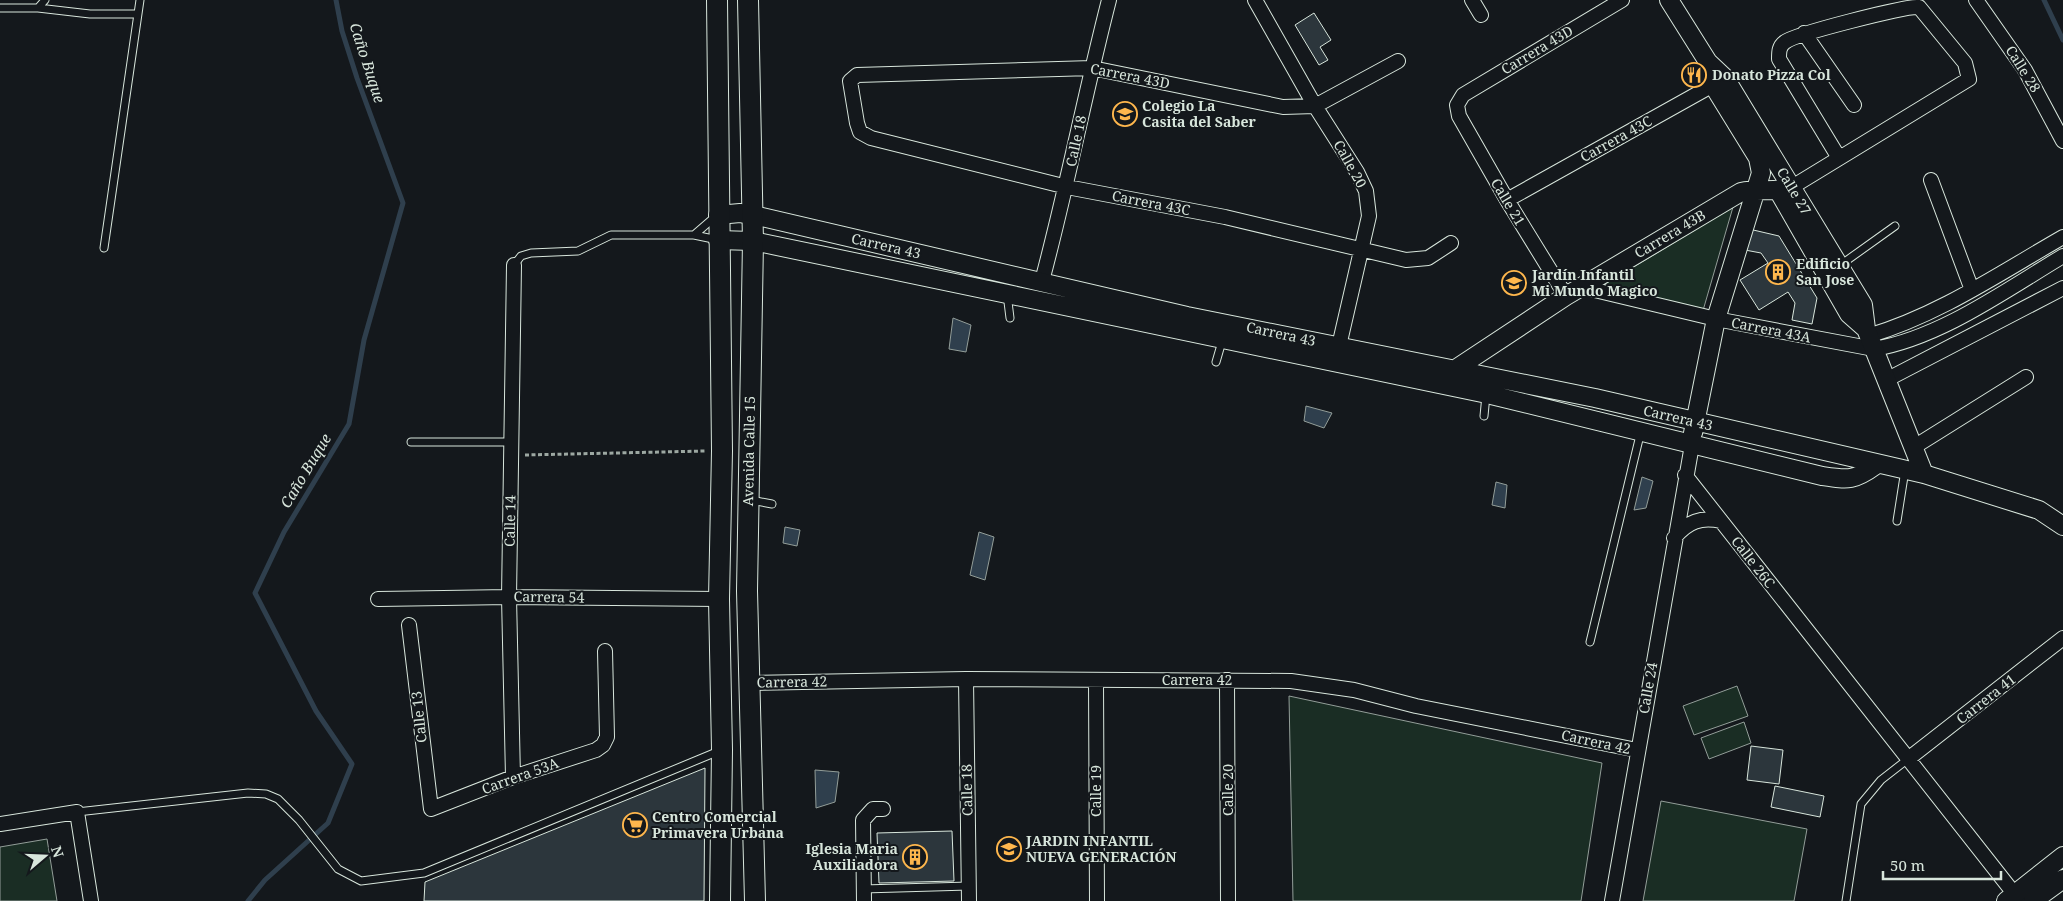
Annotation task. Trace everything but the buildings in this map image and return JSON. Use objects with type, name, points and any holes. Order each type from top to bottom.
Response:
[{"type":"main road","name":"Avenida Calle 15","points":[[717,0],[718,240],[722,451],[719,599],[722,750],[720,901]]},
{"type":"main road","name":"Avenida Calle 15","points":[[748,0],[753,240],[747,591],[755,901]]},
{"type":"street","name":"Calle 18","points":[[1042,281],[1067,187],[1092,68],[1109,0]]},
{"type":"street","name":"Calle 20","points":[[1255,0],[1315,106],[1357,172],[1366,191],[1369,216],[1359,250],[1339,346]]},
{"type":"street","points":[[1472,0],[1481,16]]},
{"type":"street","name":"Carrera 43D","points":[[1457,105],[1464,95],[1622,0]]},
{"type":"street","name":"Calle 27","points":[[1669,0],[1708,62],[1761,165],[1756,189]]},
{"type":"street","name":"Calle 28","points":[[1976,0],[2025,70],[2063,141]]},
{"type":"street","points":[[1785,190],[1839,158],[1969,79],[1966,67],[1929,17],[1919,7],[1804,33],[1785,41],[1780,48],[1779,59],[1839,158]]},
{"type":"street","points":[[1804,33],[1854,106]]},
{"type":"street","name":"Carrera 43D","points":[[857,123],[850,81],[857,75],[1092,68],[1283,107],[1315,106],[1398,61]]},
{"type":"street","name":"Calle 27","points":[[1719,82],[1785,190],[1839,266],[1863,305],[1869,338],[1924,474]]},
{"type":"street","name":"Carrera 43C","points":[[1507,200],[1719,82]]},
{"type":"street","name":"Calle 21","points":[[1457,105],[1458,116],[1566,296]]},
{"type":"street","name":"Carrera 43C","points":[[857,123],[860,132],[871,138],[1067,187],[1225,218],[1406,260],[1428,258],[1450,243]]},
{"type":"street","points":[[1931,180],[1972,290]]},
{"type":"street","points":[[1685,475],[1692,445],[1694,422],[1716,319],[1756,189]]},
{"type":"street","name":"Carrera 43B","points":[[1454,370],[1566,296],[1741,192],[1756,189],[1785,190]]},
{"type":"street","name":"Calle 27","points":[[1785,190],[1849,314],[1869,338]]},
{"type":"street","name":"Carrera 43","points":[[718,214],[740,213],[752,215],[1042,281],[1225,332],[1339,346],[1454,370],[1488,385],[1641,431],[1692,445],[1842,479],[1859,477],[1876,465]]},
{"type":"street","name":"Carrera 43A","points":[[1869,338],[1942,308],[2063,237]]},
{"type":"street","name":"Carrera 43","points":[[718,240],[753,240],[1007,293],[1225,332],[1488,385],[1694,422],[1876,465],[1924,474]]},
{"type":"street","name":"Carrera 43A","points":[[1582,287],[1716,319],[1869,338],[1897,346],[1957,318],[2063,256]]},
{"type":"street","name":"Calle 14","points":[[513,777],[509,597],[514,265]]},
{"type":"street","points":[[1886,380],[2063,288]]},
{"type":"street","points":[[1914,447],[2026,377]]},
{"type":"street","points":[[1924,474],[2039,510],[2063,515]]},
{"type":"street","name":"Calle 26C","points":[[1685,475],[1908,759],[2013,899]]},
{"type":"street","name":"Calle 24","points":[[1612,901],[1685,475]]},
{"type":"street","points":[[2039,510],[2063,526]]},
{"type":"street","points":[[1674,538],[1683,527],[1695,521],[1708,519],[1722,522]]},
{"type":"street","name":"Carrera 54","points":[[378,599],[509,597],[719,599]]},
{"type":"street","name":"Calle 13","points":[[409,625],[430,808]]},
{"type":"street","name":"Carrera 41","points":[[1908,759],[2063,638]]},
{"type":"street","name":"Carrera 53A","points":[[430,808],[433,809],[513,777],[596,750],[603,745],[607,737],[605,651]]},
{"type":"street","name":"Calle 18","points":[[966,679],[969,901]]},
{"type":"street","name":"Carrera 42","points":[[749,683],[966,679],[1291,681],[1354,690],[1416,706],[1637,750]]},
{"type":"street","name":"Calle 19","points":[[1096,680],[1097,901]]},
{"type":"street","name":"Calle 20","points":[[1227,680],[1228,901]]},
{"type":"street","points":[[863,895],[863,820],[873,809],[883,809]]},
{"type":"street","points":[[0,824],[77,812],[91,901]]},
{"type":"street","points":[[2013,899],[2063,856]]},
{"type":"street","points":[[2033,901],[2063,878]]},
{"type":"lane","points":[[38,8],[45,0]]},
{"type":"lane","points":[[104,248],[140,0]]},
{"type":"lane","points":[[0,8],[38,8],[90,14],[138,14]]},
{"type":"lane","points":[[694,235],[718,214]]},
{"type":"lane","points":[[1839,266],[1895,226]]},
{"type":"lane","name":"Carrera 43","points":[[514,265],[521,256],[531,253],[578,251],[610,235],[694,235],[718,240]]},
{"type":"lane","points":[[1007,293],[1010,318]]},
{"type":"lane","points":[[1216,362],[1225,332]]},
{"type":"lane","points":[[1484,416],[1488,385]]},
{"type":"lane","points":[[1590,642],[1641,431]]},
{"type":"lane","points":[[411,442],[511,449]]},
{"type":"lane","points":[[1897,521],[1905,470]]},
{"type":"lane","points":[[748,500],[772,504]]},
{"type":"lane","points":[[77,812],[248,793],[266,794],[278,799],[299,820],[338,869],[361,881],[424,873],[722,750]]},
{"type":"lane","points":[[1846,901],[1861,804],[1881,780],[1908,759]]},
{"type":"lane","points":[[863,895],[968,886]]},
{"type":"path","points":[[511,449],[722,451]]},
{"type":"green space","points":[[1733,207],[1702,314],[1602,286]]},
{"type":"green space","points":[[1737,686],[1748,716],[1694,735],[1683,706]]},
{"type":"green space","points":[[1289,696],[1602,763],[1581,901],[1293,901]]},
{"type":"green space","points":[[1744,722],[1751,743],[1709,759],[1701,738]]},
{"type":"green space","points":[[1661,801],[1807,829],[1794,901],[1643,901]]},
{"type":"green space","points":[[47,839],[57,901],[0,901],[0,847]]},
{"type":"water","points":[[953,318],[971,325],[966,352],[949,349]]},
{"type":"water","points":[[1306,406],[1332,413],[1324,428],[1304,421]]},
{"type":"water","points":[[1642,477],[1653,481],[1646,508],[1634,510]]},
{"type":"water","points":[[1496,482],[1507,485],[1505,508],[1492,505]]},
{"type":"water","points":[[785,527],[800,530],[797,546],[783,543]]},
{"type":"water","points":[[979,532],[994,537],[985,580],[970,575]]},
{"type":"water","points":[[815,770],[839,772],[835,802],[816,808]]},
{"type":"waterway","name":"Caño Buque","points":[[248,901],[265,880],[328,823],[352,764],[316,711],[255,593],[284,532],[349,424],[364,340],[403,203],[357,78],[342,31],[336,0]]},
{"type":"waterway","points":[[2044,0],[2063,40]]},
{"type":"place","name":"Donato Pizza Col","points":[[1694,75]]},
{"type":"place","name":"Colegio La Casita del Saber","points":[[1125,114]]},
{"type":"place","name":"Edificio San Jose","points":[[1778,272]]},
{"type":"place","name":"Jardín Infantil Mi Mundo Magico","points":[[1514,283]]},
{"type":"place","name":"Centro Comercial Primavera Urbana","points":[[635,825]]},
{"type":"place","name":"JARDIN INFANTIL NUEVA GENERACIÓN","points":[[1009,849]]},
{"type":"place","name":"Iglesia Maria Auxiliadora","points":[[915,857]]}]
